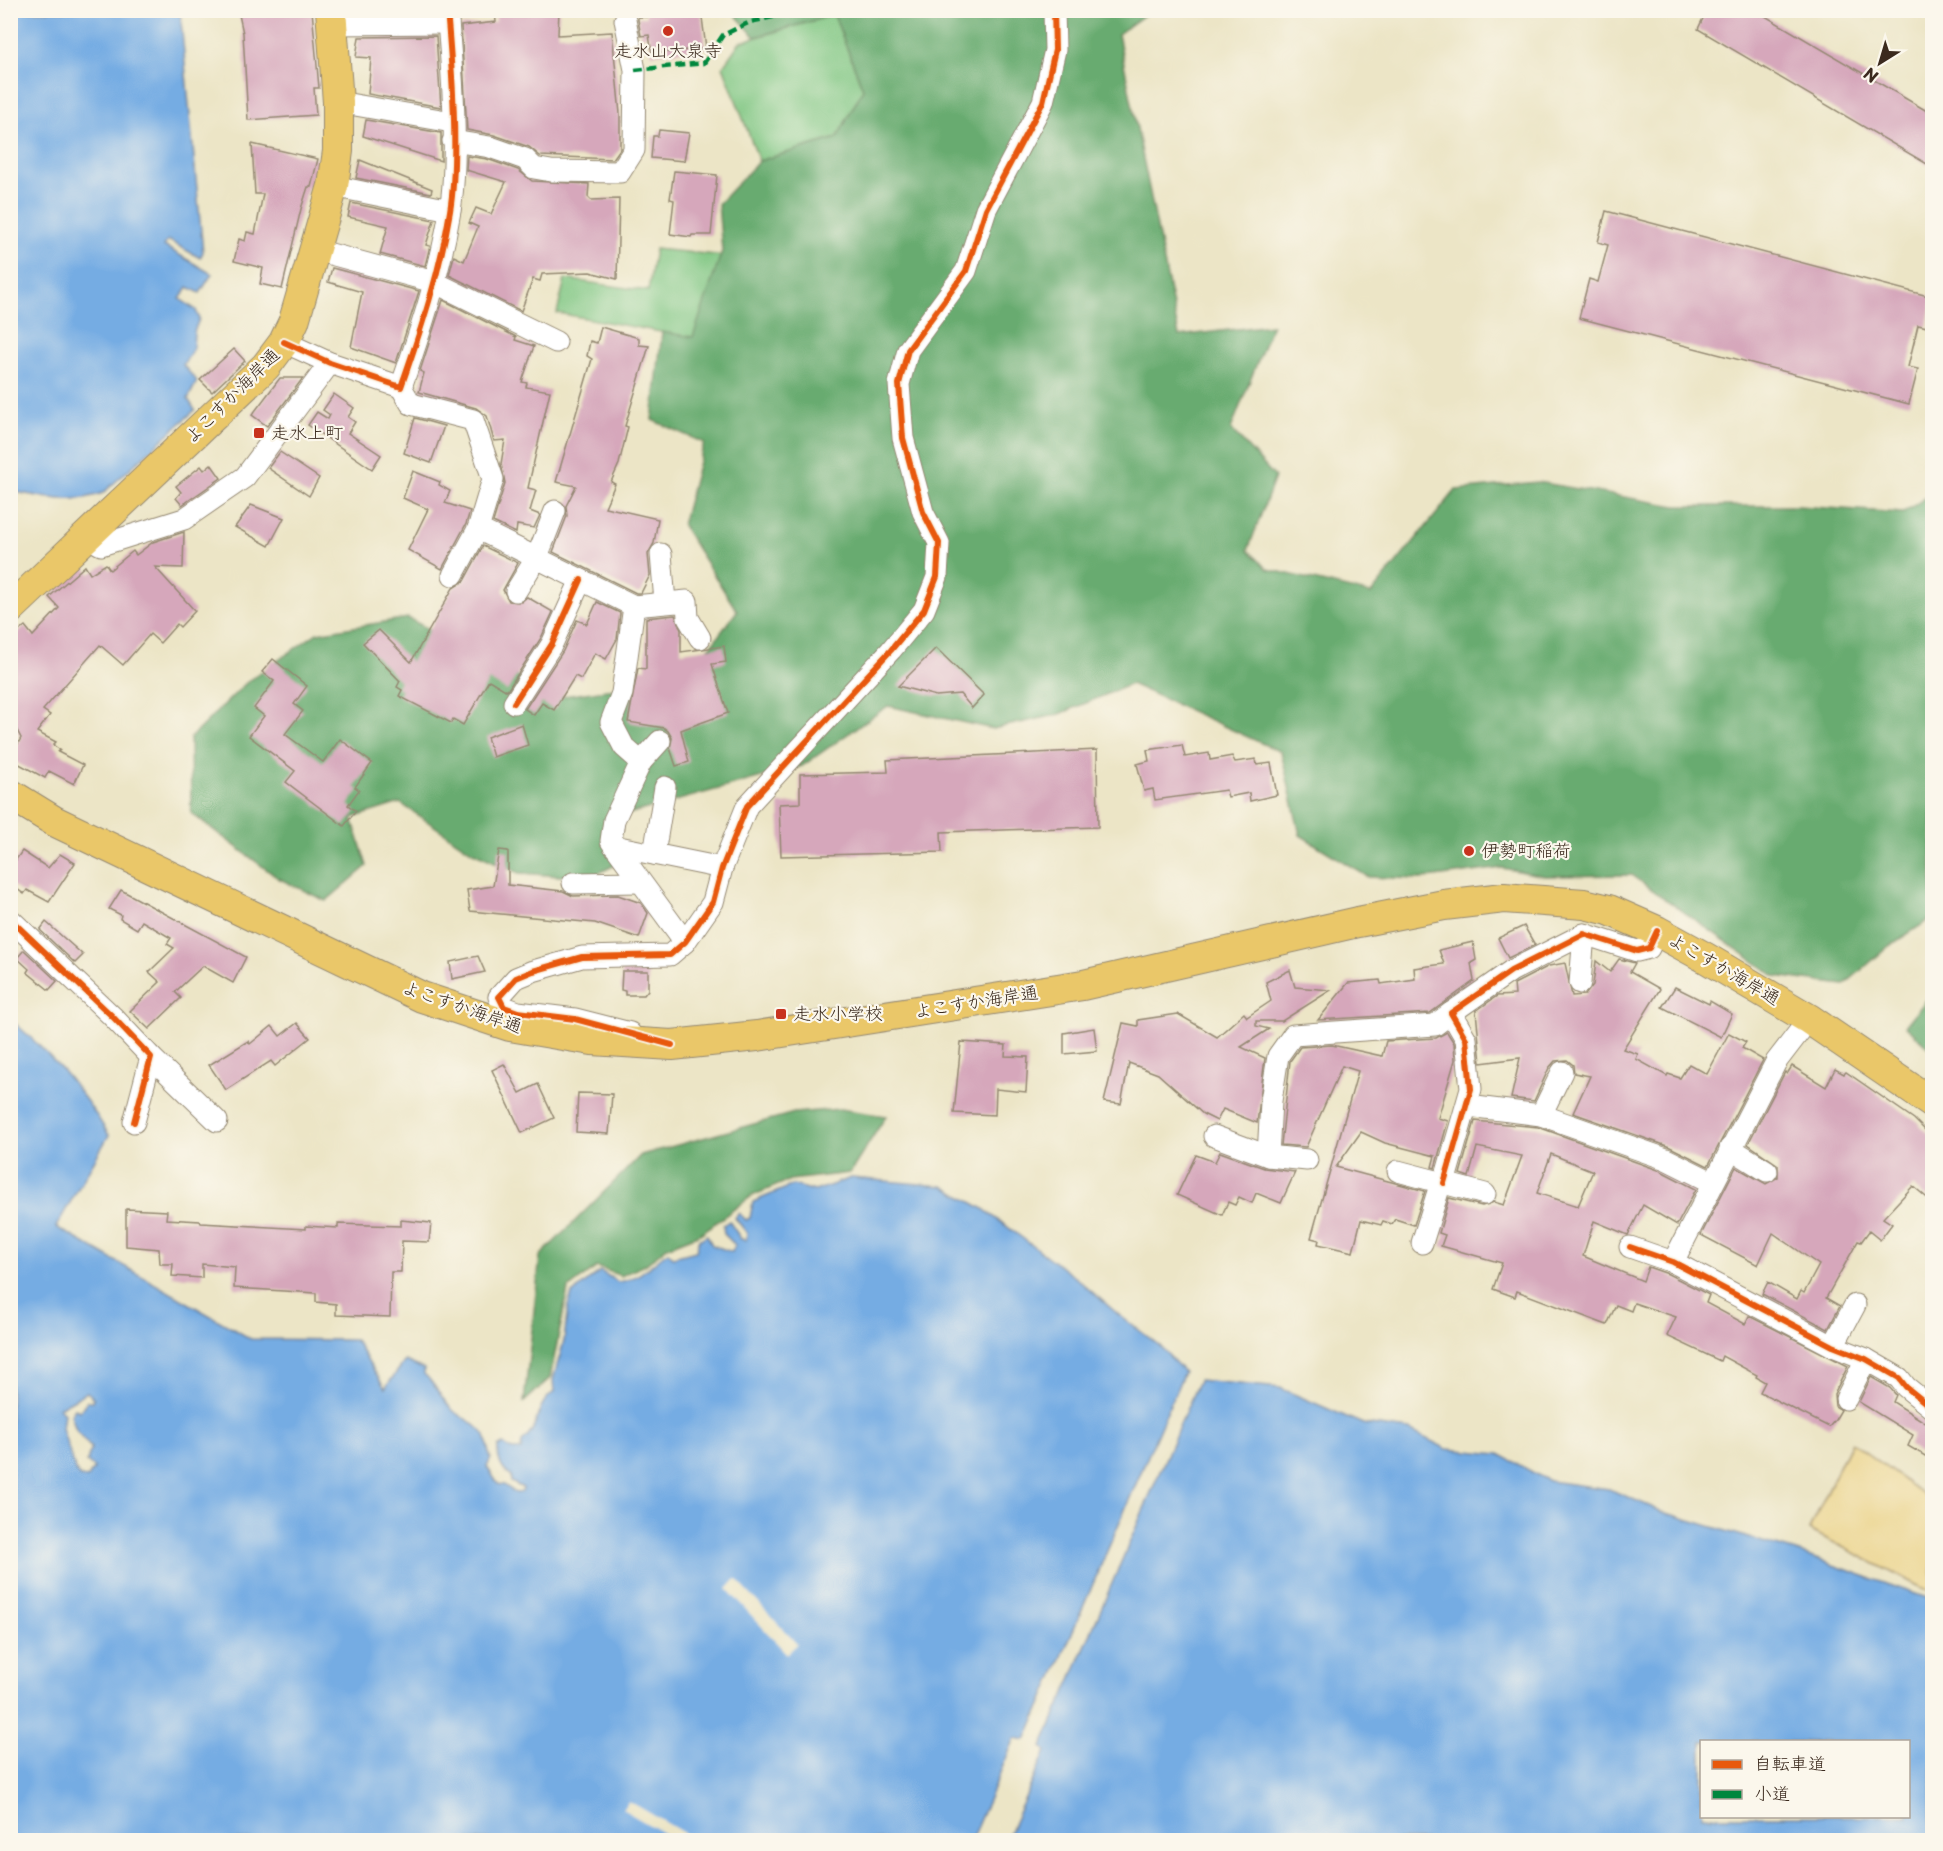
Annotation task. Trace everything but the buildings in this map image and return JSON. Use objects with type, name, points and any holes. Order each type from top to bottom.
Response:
[{"type":"highway","name":"よこすか海岸通","points":[[10,609],[266,366],[284,342],[294,321],[333,186],[338,151],[338,102],[331,17]]},
{"type":"highway","name":"よこすか海岸通","points":[[10,794],[54,821],[422,997],[510,1026],[592,1040],[672,1045],[757,1036],[1083,985],[1358,922],[1444,905],[1504,897],[1584,904],[1609,910],[1657,931],[1809,1019],[1932,1102]]},
{"type":"street","points":[[672,1045],[575,1019],[518,1012],[504,1007],[499,997],[516,978],[533,971],[582,957],[670,955],[685,942],[713,902],[722,868],[747,806],[891,650],[924,610],[937,577],[939,543],[923,512],[903,438],[899,384],[908,350],[966,271],[986,208],[1043,102],[1055,50],[1054,10]]},
{"type":"street","points":[[331,17],[447,17],[453,132],[450,210],[423,324],[400,387]]},
{"type":"street","points":[[338,102],[453,132],[525,159],[534,168],[620,172],[634,150],[635,70],[625,20]]},
{"type":"street","points":[[333,186],[450,210]]},
{"type":"street","points":[[316,250],[434,282],[556,342]]},
{"type":"street","points":[[284,342],[330,363],[400,387],[411,404],[473,420],[493,479],[478,529],[453,575]]},
{"type":"street","points":[[87,537],[101,545],[184,519],[245,477],[330,363]]},
{"type":"street","points":[[516,591],[537,557],[555,512]]},
{"type":"street","points":[[478,529],[634,606],[687,601],[688,618],[700,638]]},
{"type":"street","points":[[661,554],[665,602]]},
{"type":"street","points":[[514,703],[552,644],[581,580]]},
{"type":"street","points":[[634,606],[622,693],[611,722],[624,747],[641,762]]},
{"type":"street","points":[[660,741],[641,762],[614,820],[611,841],[685,942]]},
{"type":"street","points":[[654,854],[665,787]]},
{"type":"street","points":[[614,846],[722,868]]},
{"type":"street","points":[[573,883],[640,882]]},
{"type":"street","points":[[10,919],[112,1016],[217,1121]]},
{"type":"street","points":[[1268,1156],[1271,1101],[1278,1056],[1293,1035],[1435,1025],[1511,971],[1584,934],[1637,951],[1649,948],[1657,931]]},
{"type":"street","points":[[1580,983],[1584,934]]},
{"type":"street","points":[[1422,1243],[1468,1106],[1471,1089],[1466,1039],[1451,1013]]},
{"type":"street","points":[[1673,1262],[1776,1062],[1809,1019]]},
{"type":"street","points":[[135,1122],[151,1057]]},
{"type":"street","points":[[1541,1115],[1562,1072]]},
{"type":"street","points":[[1468,1106],[1541,1115],[1666,1159],[1713,1182]]},
{"type":"street","points":[[1214,1136],[1268,1156],[1306,1160]]},
{"type":"street","points":[[1730,1148],[1767,1172]]},
{"type":"street","points":[[1398,1171],[1485,1194]]},
{"type":"street","points":[[1630,1247],[1673,1262],[1833,1346],[1866,1359],[1899,1378],[1906,1387],[1932,1408]]},
{"type":"street","points":[[1833,1346],[1855,1305]]},
{"type":"street","points":[[1846,1399],[1866,1359]]},
{"type":"green space","points":[[732,11],[1150,11],[1118,34],[1179,336],[1272,325],[1231,429],[1275,477],[1248,550],[1268,569],[1371,594],[1456,490],[1538,482],[1676,506],[1797,506],[1903,513],[1932,493],[1932,926],[1929,920],[1889,946],[1844,985],[1775,976],[1631,875],[1545,876],[1502,868],[1420,879],[1368,877],[1300,835],[1281,752],[1131,684],[1060,714],[993,729],[888,706],[802,766],[621,816],[614,846],[615,865],[589,878],[519,873],[473,852],[400,803],[352,818],[367,866],[326,901],[278,878],[191,813],[190,738],[246,683],[317,633],[408,618],[556,697],[686,679],[737,611],[682,525],[704,443],[652,420],[662,332],[693,337],[722,251],[718,204],[759,161],[837,138],[863,89],[834,15],[755,37]]},
{"type":"green space","points":[[834,15],[863,89],[837,138],[759,161],[723,66],[740,42]]},
{"type":"green space","points":[[655,249],[726,256],[693,338],[557,313],[565,279],[648,291]]},
{"type":"green space","points":[[1932,993],[1932,1050],[1905,1026]]},
{"type":"green space","points":[[840,1109],[886,1116],[850,1173],[790,1180],[752,1196],[700,1234],[667,1247],[645,1265],[621,1276],[597,1267],[568,1289],[550,1378],[524,1402],[540,1256],[641,1155],[794,1113]]},
{"type":"sand","points":[[1851,1442],[1932,1501],[1932,1593],[1809,1530]]},
{"type":"water","points":[[10,11],[180,11],[203,252],[200,258],[168,240],[164,246],[212,274],[200,293],[188,287],[180,299],[196,310],[199,319],[194,332],[193,349],[183,365],[197,381],[188,399],[195,410],[103,493],[80,499],[57,499],[11,491]]},
{"type":"water","points":[[10,1019],[64,1073],[87,1101],[109,1135],[56,1227],[251,1339],[355,1340],[385,1388],[405,1361],[424,1369],[424,1374],[451,1409],[482,1432],[491,1458],[487,1467],[498,1484],[516,1493],[522,1492],[523,1488],[511,1482],[511,1476],[500,1463],[498,1447],[503,1444],[512,1450],[521,1450],[522,1442],[532,1430],[539,1411],[554,1392],[553,1380],[564,1341],[568,1306],[572,1294],[600,1271],[618,1282],[633,1278],[668,1252],[673,1257],[696,1251],[699,1240],[707,1235],[712,1245],[732,1252],[735,1245],[724,1234],[723,1225],[729,1221],[741,1239],[746,1240],[747,1233],[735,1218],[739,1213],[746,1220],[750,1218],[753,1202],[793,1185],[815,1191],[851,1178],[943,1186],[982,1208],[1076,1278],[1160,1346],[1184,1372],[1026,1740],[1015,1738],[971,1840],[11,1840]],"holes":[[[87,1392],[94,1398],[93,1401],[87,1401],[80,1411],[75,1409],[71,1415],[76,1430],[91,1448],[87,1462],[95,1468],[87,1478],[80,1477],[75,1470],[62,1428],[64,1413],[59,1408]]]},
{"type":"water","points":[[1199,1380],[1280,1388],[1363,1424],[1409,1430],[1447,1449],[1499,1454],[1549,1481],[1609,1489],[1663,1512],[1796,1552],[1927,1598],[1932,1602],[1932,1840],[1006,1840],[1046,1751],[1042,1747]]},
{"type":"pier","points":[[736,1579],[797,1644],[787,1654],[727,1589]]},
{"type":"pier","points":[[629,1801],[696,1840],[675,1840],[622,1809]]},
{"type":"marked path","points":[[635,70],[704,63],[723,35],[750,22],[787,14],[790,10]]},
{"type":"cycle path","points":[[284,342],[330,363],[401,387],[441,256],[453,189],[453,84],[447,10]]},
{"type":"cycle path","points":[[672,1045],[575,1019],[518,1012],[504,1007],[499,997],[516,978],[533,971],[582,957],[670,955],[685,942],[713,902],[722,868],[747,806],[891,650],[924,610],[937,577],[939,543],[923,512],[903,438],[899,384],[908,350],[966,271],[986,209],[1043,102],[1055,50],[1054,10]]},
{"type":"cycle path","points":[[514,703],[552,644],[581,580]]},
{"type":"cycle path","points":[[10,919],[112,1016],[151,1057],[134,1122]]},
{"type":"cycle path","points":[[1444,1183],[1471,1089],[1466,1039],[1451,1013],[1511,971],[1584,934],[1637,951],[1649,948],[1657,931]]},
{"type":"cycle path","points":[[1630,1247],[1673,1262],[1833,1346],[1866,1359],[1899,1378],[1906,1387],[1932,1408]]},
{"type":"place","name":"走水山大泉寺","points":[[668,31]]},
{"type":"place","name":"走水上町","points":[[259,433]]},
{"type":"place","name":"伊勢町稲荷","points":[[1469,851]]},
{"type":"place","name":"走水小学校","points":[[781,1014]]}]
